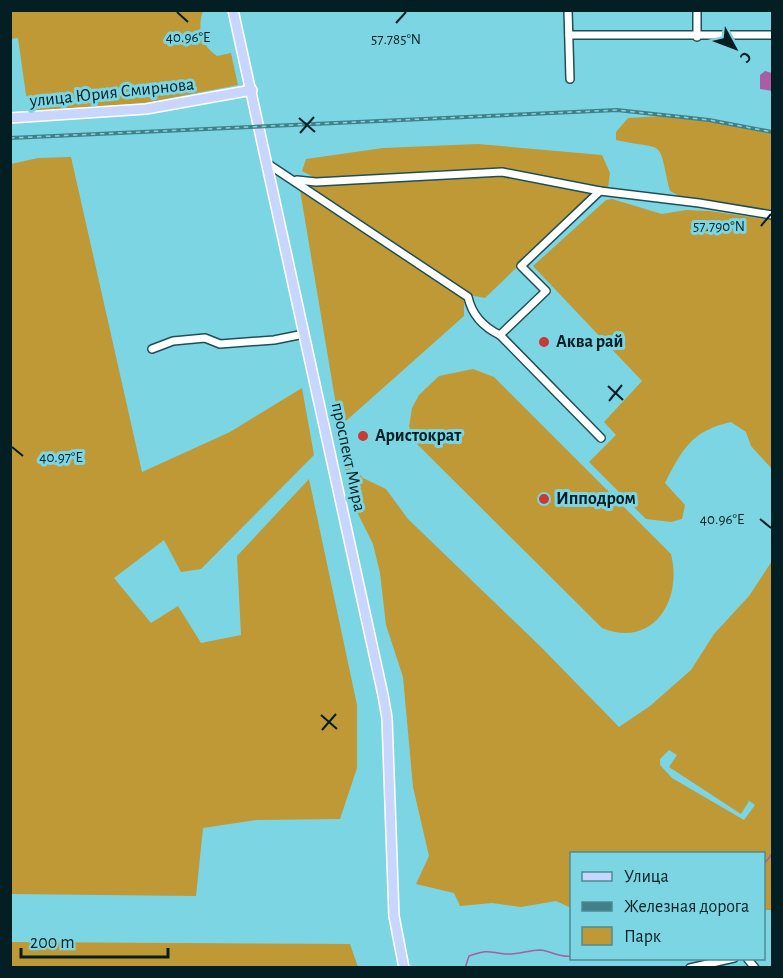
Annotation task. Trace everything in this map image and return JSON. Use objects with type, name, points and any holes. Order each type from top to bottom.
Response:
[{"type":"main road","name":"проспект Мира","points":[[233,10],[387,718],[394,916],[404,968]]},
{"type":"main road","name":"улица Юрия Смирнова","points":[[10,118],[146,109],[252,90]]},
{"type":"street","points":[[568,10],[570,79]]},
{"type":"street","points":[[697,10],[697,37]]},
{"type":"street","points":[[569,35],[697,37],[772,35]]},
{"type":"street","points":[[268,164],[294,179],[468,297],[471,311],[488,329],[500,335],[601,438]]},
{"type":"street","points":[[294,179],[316,182],[502,172],[600,191],[699,203],[772,216]]},
{"type":"street","points":[[500,335],[546,291],[521,266],[600,191]]},
{"type":"street","points":[[152,349],[172,341],[205,338],[220,344],[274,340],[304,334]]},
{"type":"street","points":[[690,968],[725,960]]},
{"type":"green space","points":[[11,11],[203,11],[200,24],[204,41],[217,56],[231,53],[238,85],[145,103],[35,111],[26,95],[18,38],[11,39]]},
{"type":"green space","points":[[662,116],[714,122],[772,134],[772,210],[681,197],[670,191],[658,149],[616,140],[616,132],[628,118]]},
{"type":"green space","points":[[478,144],[602,155],[610,173],[608,188],[500,169],[461,172],[444,170],[321,181],[302,171],[306,159],[383,148]]},
{"type":"green space","points":[[71,157],[142,472],[230,432],[302,388],[314,455],[201,569],[181,572],[164,540],[114,578],[151,623],[178,606],[201,643],[241,635],[237,556],[309,479],[357,705],[357,768],[340,819],[256,820],[203,828],[196,896],[11,894],[11,164],[38,158]]},
{"type":"green space","points":[[502,174],[596,191],[485,298],[469,295],[306,185]]},
{"type":"green space","points":[[300,190],[464,299],[464,316],[347,420],[339,423]]},
{"type":"green space","points":[[612,199],[662,214],[686,210],[709,211],[772,220],[772,469],[751,446],[746,432],[731,422],[707,430],[683,451],[665,483],[685,505],[682,519],[671,522],[646,519],[589,462],[616,435],[604,422],[642,381],[533,266],[606,200]]},
{"type":"green space","name":"Ипподром","points":[[473,369],[494,377],[671,554],[674,572],[668,604],[649,626],[636,632],[620,633],[602,628],[417,444],[409,427],[412,408],[419,395],[439,376]]},
{"type":"green space","points":[[340,452],[363,478],[386,489],[408,519],[541,647],[619,727],[650,706],[691,670],[714,634],[749,596],[772,561],[772,910],[765,910],[765,852],[570,852],[570,908],[556,901],[521,907],[492,903],[460,906],[454,893],[416,884],[429,856],[413,787],[403,677],[386,625],[380,573],[373,544],[357,512]],"holes":[[[669,750],[677,755],[669,767],[741,814],[749,801],[745,798],[755,805],[744,820],[672,778],[660,765],[660,759]]]},
{"type":"green space","points":[[11,942],[350,944],[358,967],[11,967]]},
{"type":"shaded area","points":[[765,71],[772,73],[772,91],[760,89],[760,75]]},
{"type":"waterway","points":[[765,863],[772,854]]},
{"type":"waterway","points":[[465,968],[469,956],[485,952],[510,954],[540,950],[570,956]]},
{"type":"railway","points":[[10,138],[617,110],[709,120],[772,132]]},
{"type":"place","name":"Аква рай","points":[[544,342]]},
{"type":"place","name":"Аристократ","points":[[363,436]]},
{"type":"place","name":"Ипподром","points":[[544,499]]}]
